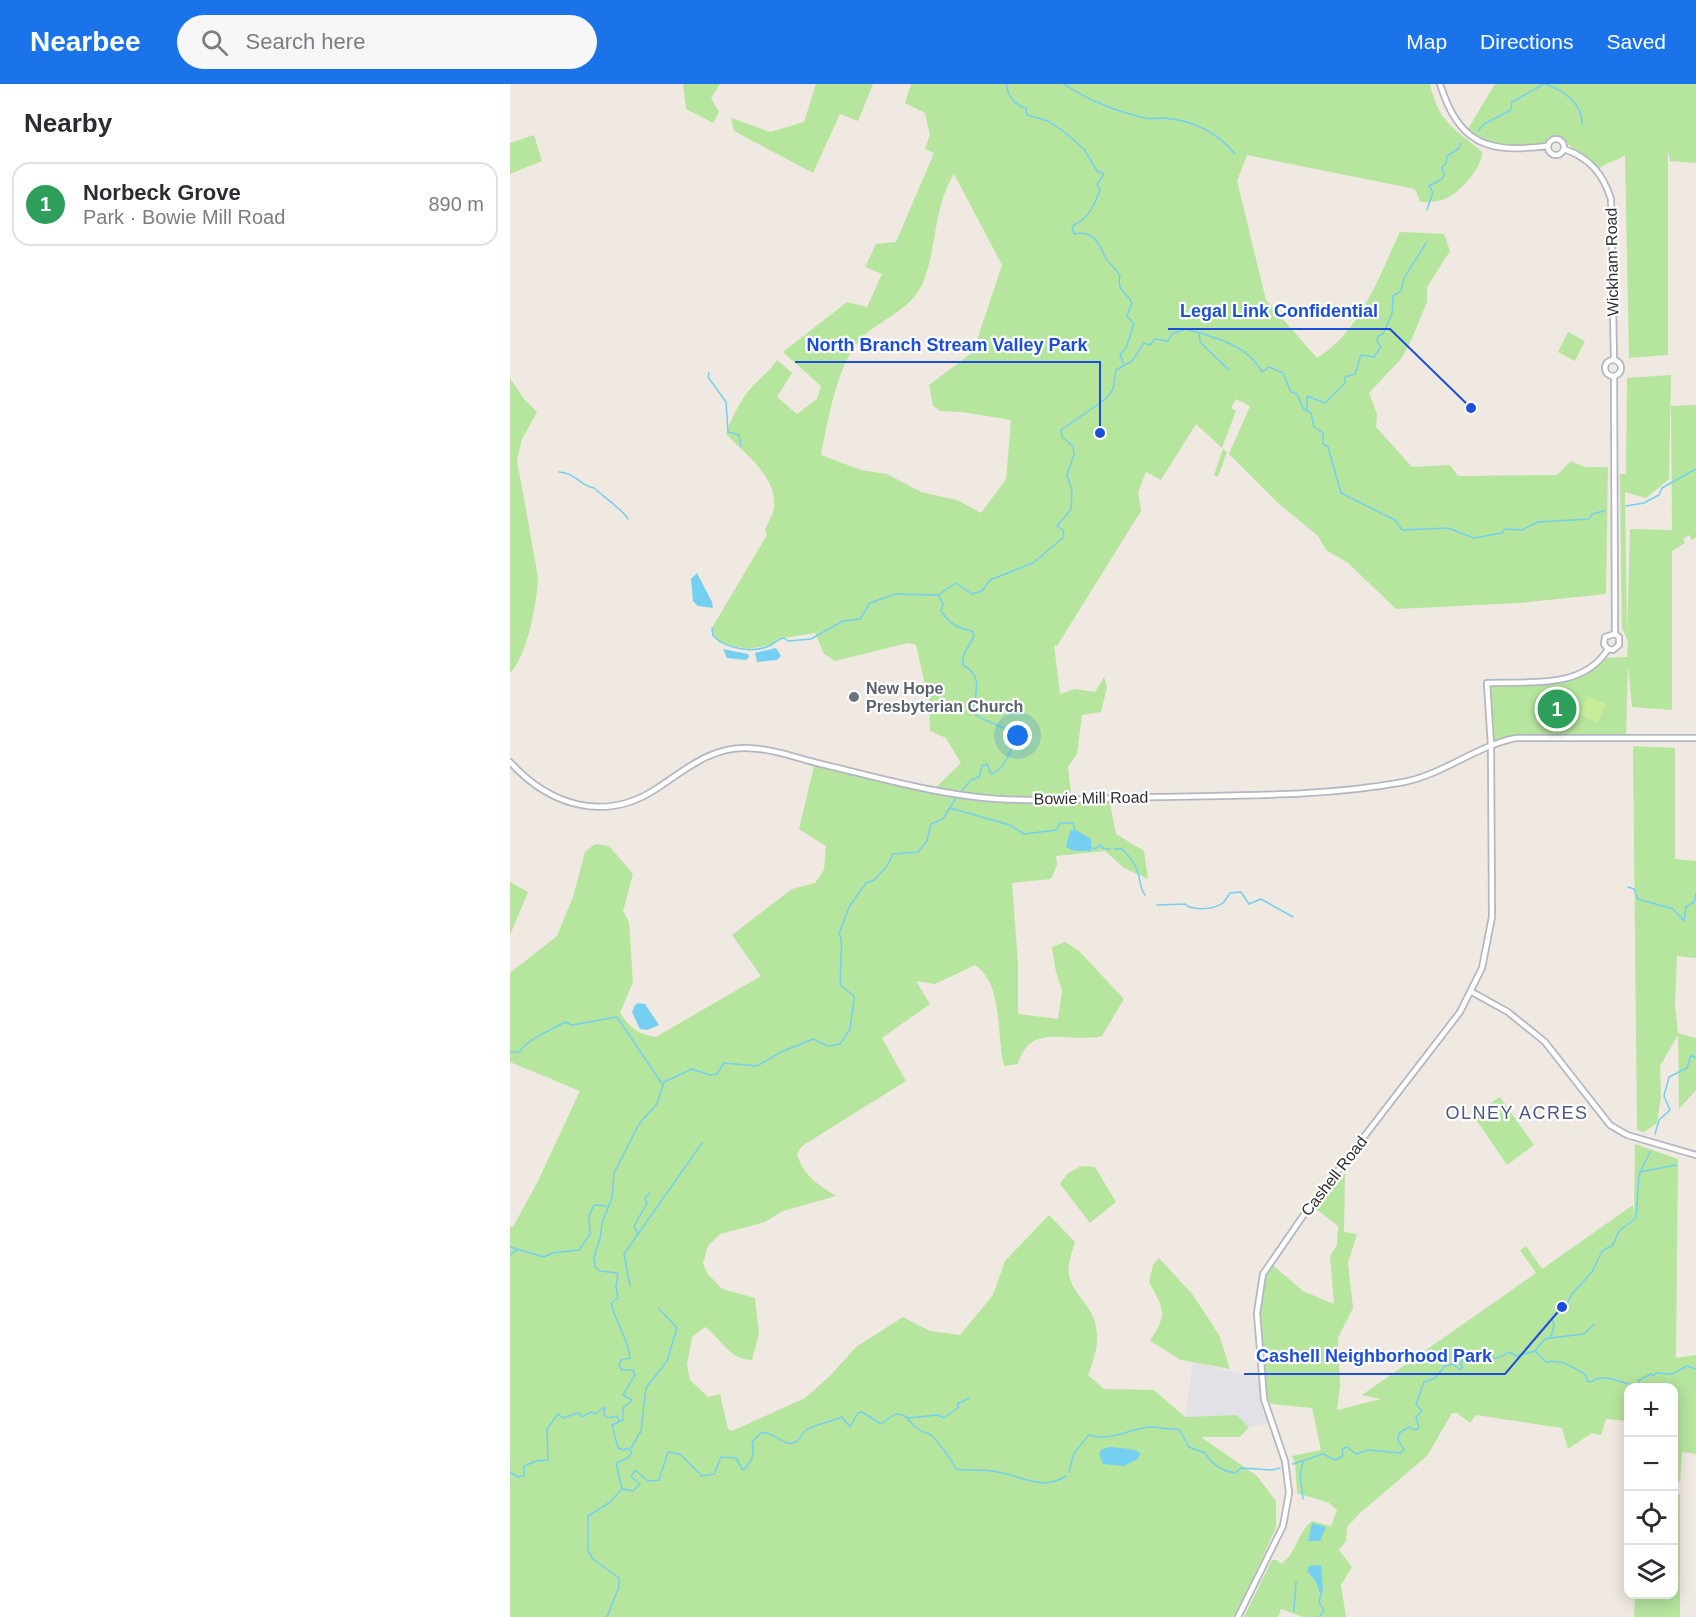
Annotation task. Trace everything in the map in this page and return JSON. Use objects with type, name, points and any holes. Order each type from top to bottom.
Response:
[{"type":"street","points":[[1440,84],[1456,120],[1476,140],[1503,149],[1548,146]]},
{"type":"street","points":[[1553,139],[1560,139],[1564,143],[1564,149],[1555,155],[1550,152],[1548,146],[1553,139]]},
{"type":"street","name":"Wickham Road","points":[[1564,149],[1577,153],[1597,170],[1605,180],[1611,199],[1614,360]]},
{"type":"street","points":[[1614,360],[1622,368],[1619,374],[1614,376],[1607,373],[1605,368],[1607,363],[1614,360]]},
{"type":"street","points":[[1614,376],[1615,634],[1619,637],[1619,645],[1613,650],[1608,649],[1604,644],[1605,637],[1615,634]]},
{"type":"street","points":[[1487,694],[1497,682],[1574,678],[1594,667],[1608,649]]},
{"type":"street","name":"Cashell Road","points":[[1238,1617],[1283,1526],[1289,1492],[1286,1461],[1264,1399],[1257,1313],[1263,1274],[1303,1216],[1454,1019],[1472,993],[1482,968],[1492,917],[1491,745],[1486,683],[1497,682]]},
{"type":"street","name":"Bowie Mill Road","points":[[510,762],[545,792],[562,800],[587,806],[609,806],[633,800],[654,790],[701,758],[717,752],[746,748],[774,751],[955,794],[1024,800],[1301,794],[1403,782],[1429,776],[1491,745],[1528,737],[1696,738]]},
{"type":"street","points":[[1472,993],[1508,1012],[1545,1042],[1610,1125],[1627,1135],[1696,1155]]},
{"type":"shaded area","points":[[1193,1362],[1263,1379],[1271,1423],[1249,1427],[1237,1415],[1185,1417]]},
{"type":"green space","points":[[683,84],[720,84],[711,98],[719,112],[713,123],[686,109]]},
{"type":"green space","points":[[816,84],[873,84],[858,121],[840,114],[813,173],[734,131],[731,118],[770,132],[804,122]]},
{"type":"green space","points":[[911,84],[1430,84],[1443,116],[1455,130],[1482,152],[1479,164],[1470,178],[1454,194],[1445,199],[1420,202],[1415,189],[1247,155],[1237,181],[1266,300],[1317,358],[1346,333],[1357,318],[1400,232],[1444,234],[1450,251],[1427,287],[1427,302],[1410,343],[1401,359],[1369,393],[1377,414],[1376,427],[1412,467],[1450,465],[1458,476],[1557,475],[1571,461],[1585,467],[1608,467],[1606,594],[1519,603],[1396,609],[1348,563],[1326,550],[1318,536],[1277,502],[1229,454],[1250,406],[1236,399],[1231,408],[1236,411],[1222,448],[1196,424],[1161,480],[1146,472],[1138,492],[1141,511],[1057,646],[1054,645],[1060,694],[1075,689],[1095,692],[1104,677],[1107,687],[1101,712],[1082,715],[1077,754],[1068,767],[1071,793],[1063,793],[1061,799],[1109,798],[1116,834],[1144,851],[1148,879],[1124,868],[1105,851],[1056,856],[1057,865],[1051,879],[1012,883],[1018,963],[1018,1014],[1058,1019],[1062,991],[1052,947],[1065,942],[1078,950],[1124,999],[1102,1036],[1041,1038],[1024,1051],[1018,1064],[1004,1066],[995,997],[991,985],[975,965],[935,984],[916,981],[930,1004],[882,1038],[906,1081],[802,1146],[797,1154],[803,1168],[812,1178],[836,1196],[783,1211],[765,1222],[720,1234],[708,1246],[703,1263],[707,1273],[722,1289],[755,1298],[759,1334],[752,1360],[737,1357],[705,1327],[692,1337],[687,1365],[690,1380],[708,1397],[720,1394],[728,1429],[732,1431],[805,1398],[831,1375],[856,1347],[903,1317],[930,1331],[960,1335],[993,1295],[1005,1261],[1049,1215],[1075,1242],[1069,1263],[1070,1280],[1090,1311],[1096,1327],[1096,1351],[1088,1375],[1104,1389],[1154,1390],[1185,1417],[1237,1415],[1249,1427],[1240,1437],[1201,1437],[1257,1476],[1276,1501],[1276,1527],[1236,1617],[510,1617],[510,1227],[513,1227],[538,1181],[580,1091],[510,1062],[510,973],[557,936],[573,897],[585,852],[595,844],[609,846],[633,874],[623,911],[629,922],[633,982],[620,1013],[635,1030],[656,1037],[761,976],[732,935],[792,889],[815,883],[824,870],[826,846],[799,829],[815,762],[933,790],[961,763],[946,738],[930,731],[929,702],[916,645],[908,643],[835,661],[824,654],[815,633],[778,639],[771,645],[748,649],[720,643],[713,636],[712,628],[767,535],[765,530],[774,508],[771,486],[758,466],[726,434],[728,427],[748,392],[777,360],[792,373],[777,397],[797,414],[817,399],[821,386],[783,352],[847,302],[867,307],[882,274],[865,267],[876,244],[896,242],[934,153],[925,149],[930,135],[925,113],[905,103]],"holes":[[[954,174],[1002,265],[973,352],[929,385],[933,406],[940,411],[1011,420],[1006,479],[981,513],[957,500],[921,492],[887,474],[861,470],[821,455],[834,396],[851,353],[866,334],[912,300],[919,291],[928,267],[939,212]]]},
{"type":"green space","points":[[1495,84],[1696,84],[1696,163],[1670,161],[1668,152],[1668,355],[1629,358],[1625,155],[1597,170],[1558,135],[1548,137],[1548,146],[1514,149],[1496,146],[1477,139],[1466,132]]},
{"type":"green space","points":[[534,135],[542,161],[510,174],[510,143]]},
{"type":"green space","points":[[1568,332],[1585,341],[1575,361],[1558,352]]},
{"type":"green space","points":[[1671,375],[1669,479],[1646,498],[1625,492],[1627,636],[1630,529],[1672,530],[1671,406],[1696,405],[1696,537],[1692,540],[1689,535],[1683,539],[1685,543],[1672,551],[1672,710],[1632,707],[1628,665],[1626,737],[1528,737],[1491,745],[1487,683],[1574,678],[1583,674],[1603,658],[1627,657],[1628,641],[1622,628],[1620,474],[1626,474],[1627,378]]},
{"type":"green space","points":[[510,378],[524,399],[537,412],[522,439],[517,460],[538,577],[536,600],[527,641],[510,673]]},
{"type":"green space","points":[[1223,449],[1227,452],[1218,477],[1214,475]]},
{"type":"green space","points":[[1588,696],[1606,704],[1597,723],[1579,714]]},
{"type":"green space","points":[[1633,746],[1675,748],[1675,859],[1696,861],[1696,958],[1677,956],[1675,1005],[1678,1033],[1696,1038],[1696,1090],[1679,1109],[1678,1035],[1660,1066],[1661,1096],[1657,1123],[1644,1132],[1637,1130]]},
{"type":"green space","points":[[510,882],[528,892],[510,935]]},
{"type":"green space","points":[[1500,1097],[1534,1145],[1507,1165],[1473,1115]]},
{"type":"green space","points":[[1635,1144],[1678,1159],[1676,1358],[1696,1355],[1696,1454],[1682,1452],[1680,1482],[1678,1482],[1678,1383],[1624,1383],[1624,1421],[1606,1419],[1601,1435],[1592,1433],[1568,1449],[1562,1428],[1476,1415],[1470,1423],[1457,1413],[1452,1413],[1427,1456],[1360,1513],[1347,1527],[1346,1541],[1339,1550],[1352,1567],[1341,1585],[1346,1617],[1303,1617],[1281,1609],[1278,1617],[1244,1617],[1272,1560],[1277,1560],[1281,1564],[1312,1521],[1331,1526],[1337,1510],[1329,1503],[1297,1493],[1295,1463],[1292,1456],[1321,1450],[1312,1408],[1272,1404],[1264,1399],[1257,1299],[1269,1262],[1303,1291],[1334,1304],[1330,1256],[1337,1245],[1338,1226],[1316,1209],[1345,1173],[1344,1232],[1357,1234],[1348,1263],[1353,1308],[1338,1338],[1340,1386],[1337,1410],[1381,1399],[1362,1395],[1536,1273],[1520,1250],[1526,1246],[1542,1269],[1633,1205],[1634,1219]]},
{"type":"green space","points":[[1081,1166],[1095,1167],[1116,1202],[1090,1223],[1060,1184],[1067,1174]]},
{"type":"green space","points":[[1159,1258],[1193,1295],[1219,1335],[1230,1369],[1181,1360],[1150,1341],[1162,1317],[1161,1306],[1149,1282],[1153,1265]]},
{"type":"green space","points":[[1678,1494],[1680,1494],[1680,1617],[1634,1617],[1635,1599],[1678,1599]]},
{"type":"water","points":[[697,573],[713,608],[698,606],[693,601],[691,579]]},
{"type":"water","points":[[776,648],[781,656],[777,660],[757,662],[755,653]]},
{"type":"water","points":[[723,649],[748,654],[749,657],[746,660],[727,658]]},
{"type":"water","points":[[1076,830],[1091,839],[1091,851],[1074,851],[1066,847],[1070,831]]},
{"type":"water","points":[[645,1004],[659,1025],[647,1030],[640,1029],[632,1012],[635,1005]]},
{"type":"water","points":[[1109,1447],[1130,1449],[1140,1453],[1138,1459],[1124,1466],[1103,1464],[1099,1454],[1101,1450]]},
{"type":"water","points":[[1312,1523],[1326,1527],[1320,1541],[1308,1541]]},
{"type":"water","points":[[1321,1565],[1323,1591],[1321,1595],[1315,1580],[1307,1571],[1309,1566]]},
{"type":"waterway","points":[[1006,84],[1012,99],[1018,105],[1026,108],[1027,115],[1048,121],[1063,131],[1084,149],[1097,171],[1104,174],[1097,184],[1100,190],[1091,210],[1074,225],[1072,230],[1075,234],[1087,234],[1095,239],[1106,259],[1119,273],[1119,285],[1132,303],[1127,316],[1134,324],[1126,348],[1120,354],[1123,363]]},
{"type":"waterway","points":[[1064,84],[1103,105],[1124,112],[1145,118],[1174,119],[1194,124],[1212,133],[1235,154]]},
{"type":"waterway","points":[[1478,131],[1484,124],[1511,110],[1512,102],[1544,84]]},
{"type":"waterway","points":[[1546,84],[1559,90],[1576,104],[1582,124]]},
{"type":"waterway","points":[[1427,210],[1433,192],[1429,186],[1442,179],[1444,174],[1442,167],[1446,163],[1447,156],[1458,149],[1461,143]]},
{"type":"waterway","points":[[1307,409],[1307,396],[1325,403],[1345,383],[1345,377],[1355,374],[1361,355],[1374,357],[1381,347],[1377,341],[1378,336],[1383,334],[1392,314],[1393,296],[1401,291],[1404,278],[1426,243]]},
{"type":"waterway","points":[[960,793],[971,780],[979,777],[982,766],[987,764],[991,774],[1000,769],[1016,737],[1006,729],[973,713],[976,680],[970,669],[963,665],[963,660],[974,635],[972,631],[958,627],[948,619],[941,611],[943,604],[938,595],[956,583],[972,594],[982,591],[990,580],[1033,563],[1064,537],[1063,530],[1057,526],[1071,509],[1072,491],[1067,475],[1074,455],[1073,446],[1062,437],[1061,430],[1107,398],[1113,389],[1116,370],[1132,361],[1144,343],[1150,345],[1155,339],[1168,341],[1172,334],[1186,329],[1229,343],[1248,355],[1262,372],[1269,367],[1283,373],[1291,392],[1297,394],[1303,408],[1311,413],[1314,427],[1323,433],[1323,444],[1328,447],[1341,493],[1395,520],[1402,530],[1448,528],[1474,538],[1502,533],[1505,529],[1522,530],[1538,522],[1589,519],[1592,514],[1604,511]]},
{"type":"waterway","points":[[1199,333],[1200,342],[1229,370]]},
{"type":"waterway","points":[[709,373],[708,377],[726,402],[728,432],[739,435],[741,446]]},
{"type":"waterway","points":[[1626,506],[1644,503],[1659,495],[1662,488],[1696,469]]},
{"type":"waterway","points":[[559,472],[569,474],[594,488],[628,519]]},
{"type":"waterway","points":[[712,628],[713,636],[733,647],[749,650],[764,648],[784,638],[788,641],[811,639],[843,621],[860,619],[870,603],[895,594],[938,595]]},
{"type":"waterway","points":[[607,1617],[619,1587],[619,1578],[593,1559],[588,1551],[588,1516],[609,1503],[622,1489],[616,1463],[628,1458],[632,1452],[628,1448],[624,1450],[618,1448],[612,1425],[623,1420],[623,1408],[632,1400],[623,1395],[635,1375],[633,1370],[622,1370],[619,1365],[621,1360],[630,1358],[627,1343],[611,1303],[618,1298],[616,1287],[618,1273],[600,1271],[595,1267],[594,1257],[602,1223],[612,1198],[614,1173],[639,1124],[657,1104],[664,1082],[692,1069],[710,1075],[717,1074],[724,1063],[757,1066],[781,1052],[813,1039],[828,1046],[840,1044],[850,1029],[854,1000],[854,996],[841,986],[840,980],[841,938],[839,934],[849,907],[866,883],[874,880],[887,866],[893,854],[918,852],[927,841],[931,824],[943,819],[957,796]]},
{"type":"waterway","points":[[950,808],[1010,825],[1024,834],[1057,830],[1060,823],[1073,823],[1075,832]]},
{"type":"waterway","points":[[1091,847],[1094,849],[1101,845],[1102,848],[1110,849]]},
{"type":"waterway","points":[[1114,849],[1122,849],[1133,861],[1145,895]]},
{"type":"waterway","points":[[1628,887],[1634,889],[1638,899],[1673,909],[1684,921],[1686,907],[1694,902],[1696,894]]},
{"type":"waterway","points":[[1157,905],[1185,904],[1198,909],[1210,908],[1220,905],[1230,893],[1241,892],[1249,904],[1261,899],[1293,917]]},
{"type":"waterway","points":[[510,1052],[519,1052],[534,1039],[565,1022],[572,1025],[617,1017],[663,1085]]},
{"type":"waterway","points":[[1655,1134],[1659,1120],[1670,1110],[1664,1096],[1669,1077],[1687,1068],[1691,1055],[1696,1058]]},
{"type":"waterway","points":[[630,1286],[624,1254],[702,1143]]},
{"type":"waterway","points":[[1293,1464],[1323,1454],[1335,1460],[1343,1456],[1342,1449],[1347,1447],[1356,1454],[1369,1450],[1400,1453],[1404,1450],[1398,1440],[1399,1433],[1409,1427],[1416,1430],[1419,1428],[1416,1417],[1422,1411],[1416,1404],[1424,1382],[1435,1378],[1445,1366],[1453,1364],[1460,1370],[1463,1367],[1460,1364],[1465,1356],[1488,1359],[1509,1352],[1516,1356],[1535,1351],[1544,1340],[1551,1337],[1554,1325],[1552,1318],[1566,1307],[1571,1295],[1592,1272],[1602,1251],[1613,1245],[1619,1231],[1636,1218],[1639,1175],[1650,1152]]},
{"type":"waterway","points":[[1640,1172],[1676,1165]]},
{"type":"waterway","points":[[638,1234],[634,1226],[647,1203],[645,1198],[650,1193]]},
{"type":"waterway","points":[[510,1247],[544,1257],[552,1253],[579,1250],[590,1234],[589,1216],[594,1205],[606,1206]]},
{"type":"waterway","points":[[510,1255],[517,1250]]},
{"type":"waterway","points":[[631,1448],[641,1431],[646,1388],[667,1361],[677,1328],[659,1309]]},
{"type":"waterway","points":[[1550,1338],[1584,1334],[1594,1324]]},
{"type":"waterway","points":[[1535,1351],[1546,1362],[1567,1364],[1586,1375],[1587,1381],[1591,1382],[1609,1378],[1639,1385],[1639,1380],[1651,1374],[1653,1376],[1656,1373],[1672,1374],[1687,1366],[1696,1369]]},
{"type":"waterway","points":[[908,1418],[937,1415],[944,1418],[959,1407],[957,1404],[969,1398]]},
{"type":"waterway","points":[[510,1472],[518,1477],[524,1476],[524,1466],[536,1461],[548,1460],[547,1429],[558,1414],[563,1418],[578,1413],[582,1417],[591,1412],[595,1414],[605,1407],[604,1415],[607,1418],[617,1416],[619,1421]]},
{"type":"waterway","points":[[623,1489],[633,1491],[640,1484],[631,1477],[635,1470],[648,1481],[659,1480],[668,1452],[680,1454],[702,1476],[714,1474],[721,1457],[736,1458],[743,1470],[752,1458],[752,1442],[761,1433],[770,1434],[784,1442],[792,1443],[797,1441],[809,1428],[842,1417],[850,1427],[858,1413],[862,1412],[881,1424],[895,1414],[906,1417],[918,1429],[933,1437],[956,1469],[993,1471],[1041,1483],[1066,1476]]},
{"type":"waterway","points":[[1069,1472],[1074,1453],[1089,1435],[1112,1436],[1150,1427],[1179,1429],[1189,1447],[1205,1453],[1226,1471],[1235,1473],[1241,1468],[1272,1470],[1280,1468]]},
{"type":"waterway","points":[[1303,1462],[1300,1475],[1303,1499]]},
{"type":"waterway","points":[[1294,1611],[1296,1582]]},
{"type":"waterway","points":[[1319,1617],[1324,1611],[1319,1602],[1321,1595]]},
{"type":"place","name":"Legal Link Confidential","points":[[1471,408]]},
{"type":"place","name":"North Branch Stream Valley Park","points":[[1100,433]]},
{"type":"place","name":"New Hope Presbyterian Church","points":[[854,697]]},
{"type":"place","name":"Norbeck Grove","points":[[1557,709]]},
{"type":"place","name":"Cashell Neighborhood Park","points":[[1562,1307]]},
{"type":"district","name":"OLNEY ACRES","points":[[1517,1113]]}]
